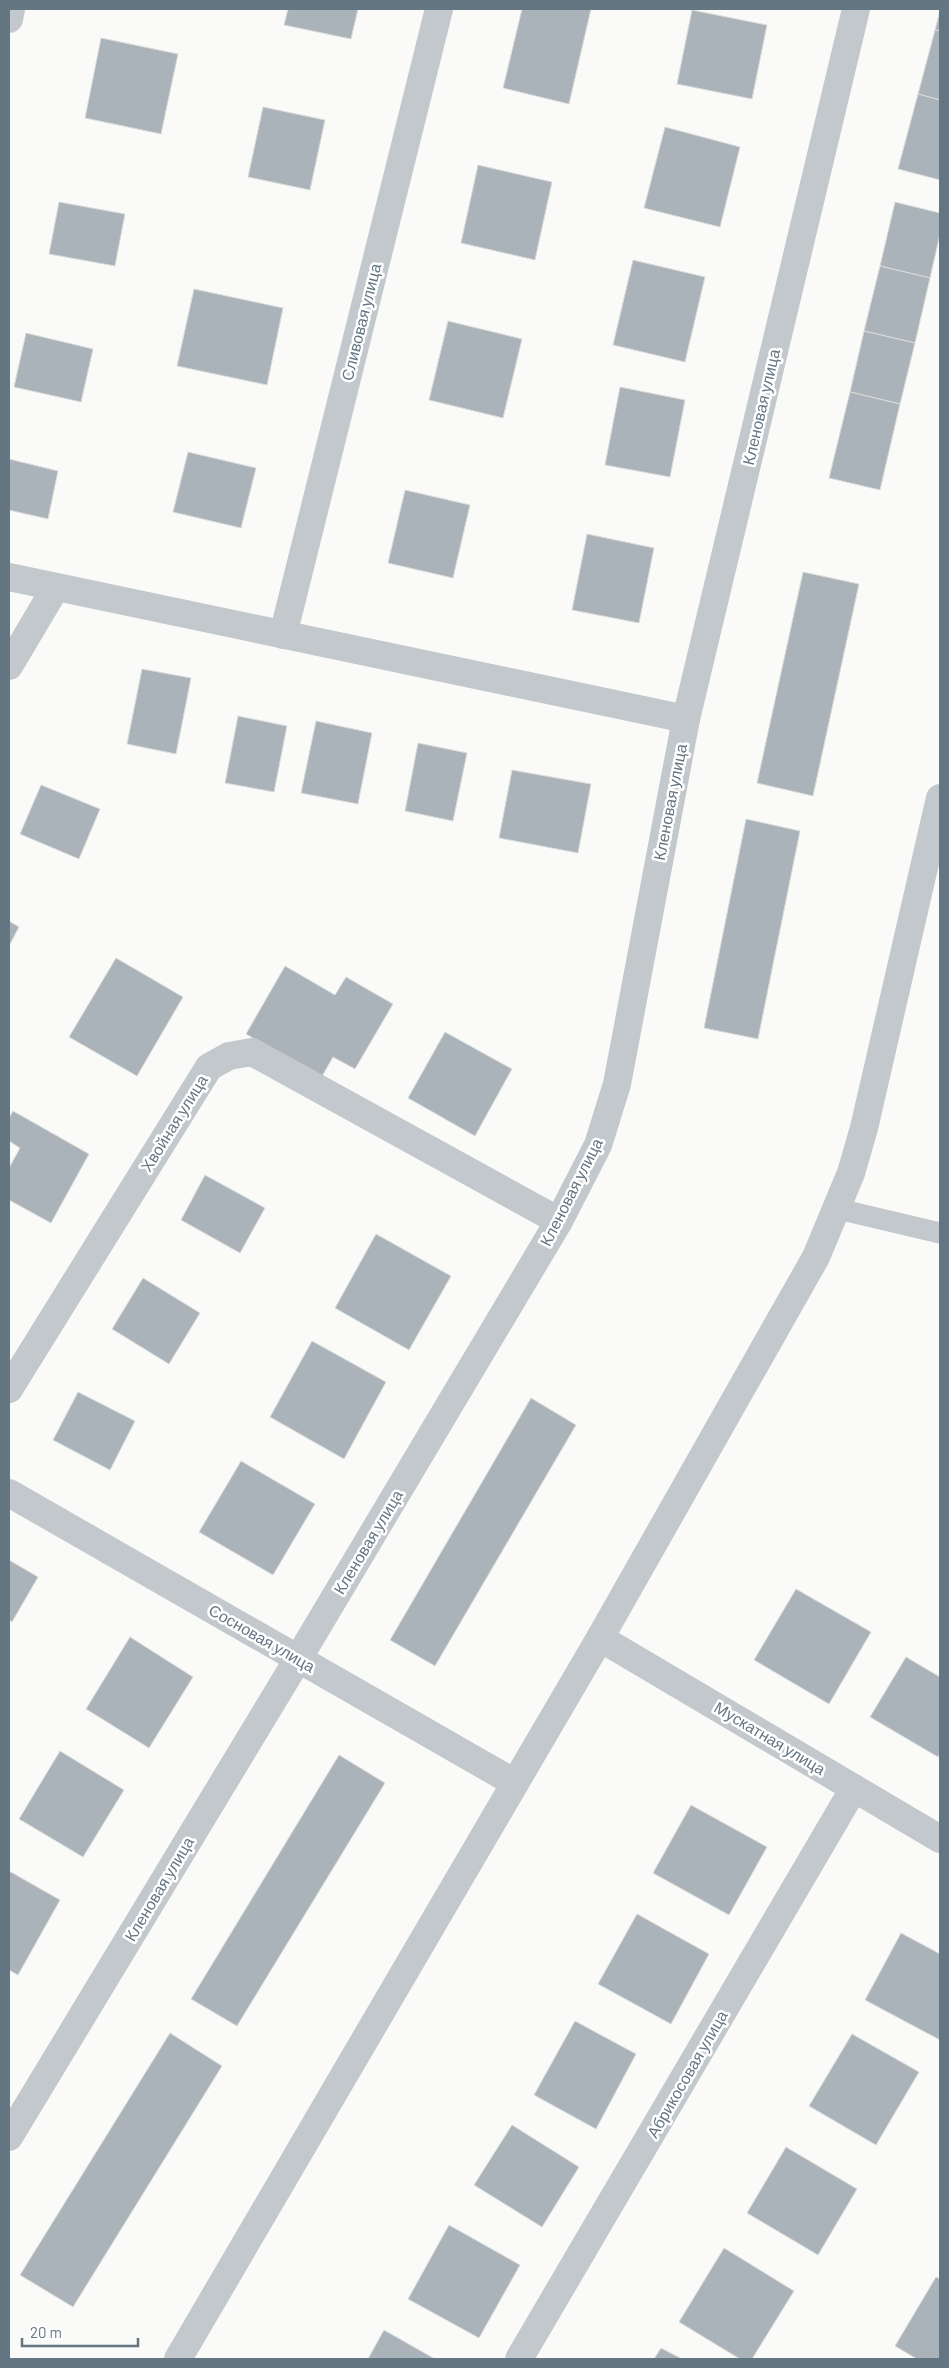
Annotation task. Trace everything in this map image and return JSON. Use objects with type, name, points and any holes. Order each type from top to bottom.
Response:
[{"type":"street","points":[[9,19],[11,9]]},
{"type":"street","name":"Сливовая улица","points":[[283,635],[439,9]]},
{"type":"street","name":"Кленовая улица","points":[[9,2137],[298,1659],[559,1221],[598,1145],[617,1084],[686,719],[856,9]]},
{"type":"street","points":[[9,577],[686,719]]},
{"type":"street","points":[[9,666],[56,587]]},
{"type":"street","points":[[178,2359],[600,1638],[816,1257],[838,1209],[864,1128],[940,798]]},
{"type":"street","name":"Хвойная улица","points":[[9,1389],[209,1067],[229,1056],[252,1052],[559,1221]]},
{"type":"street","name":"Сосновая улица","points":[[9,1493],[515,1783]]},
{"type":"street","name":"Мускатная улица","points":[[600,1638],[940,1839]]},
{"type":"street","name":"Абрикосовая улица","points":[[519,2359],[854,1788]]},
{"type":"lane","points":[[838,1209],[940,1233]]},
{"type":"building","points":[[288,9],[358,9],[351,39],[284,25]]},
{"type":"building","points":[[522,9],[591,9],[569,104],[503,88]]},
{"type":"building","points":[[692,10],[767,25],[752,99],[677,84]]},
{"type":"building","points":[[940,11],[940,31],[935,30]]},
{"type":"building","points":[[935,30],[940,31],[940,100],[918,94]]},
{"type":"building","points":[[101,38],[178,54],[161,134],[85,118]]},
{"type":"building","points":[[918,94],[940,100],[940,180],[898,169]]},
{"type":"building","points":[[263,107],[325,120],[310,190],[248,177]]},
{"type":"building","points":[[665,127],[740,147],[720,227],[644,208]]},
{"type":"building","points":[[478,165],[552,182],[535,260],[461,243]]},
{"type":"building","points":[[59,202],[125,214],[115,266],[49,254]]},
{"type":"building","points":[[895,202],[940,213],[940,234],[930,278],[880,266]]},
{"type":"building","points":[[633,260],[705,277],[685,362],[613,345]]},
{"type":"building","points":[[880,266],[930,278],[915,343],[864,331]]},
{"type":"building","points":[[194,289],[283,308],[267,385],[177,366]]},
{"type":"building","points":[[448,321],[522,339],[503,418],[429,400]]},
{"type":"building","points":[[864,331],[915,343],[900,404],[850,392]]},
{"type":"building","points":[[26,333],[93,349],[81,402],[14,387]]},
{"type":"building","points":[[620,387],[685,400],[670,477],[605,465]]},
{"type":"building","points":[[850,392],[900,404],[880,490],[829,478]]},
{"type":"building","points":[[188,452],[256,468],[241,528],[173,512]]},
{"type":"building","points":[[9,459],[58,471],[48,519],[9,510]]},
{"type":"building","points":[[405,490],[470,505],[453,578],[388,563]]},
{"type":"building","points":[[587,534],[654,548],[639,623],[572,610]]},
{"type":"building","points":[[803,572],[859,584],[813,796],[757,783]]},
{"type":"building","points":[[142,669],[191,678],[176,754],[127,744]]},
{"type":"building","points":[[238,716],[287,726],[274,792],[225,783]]},
{"type":"building","points":[[316,721],[372,733],[358,804],[301,793]]},
{"type":"building","points":[[418,743],[467,753],[453,821],[405,811]]},
{"type":"building","points":[[512,770],[591,784],[578,853],[499,838]]},
{"type":"building","points":[[41,785],[100,809],[79,859],[20,834]]},
{"type":"building","points":[[746,819],[800,831],[758,1039],[704,1028]]},
{"type":"building","points":[[9,921],[19,927],[9,946]]},
{"type":"building","points":[[116,958],[183,997],[137,1076],[69,1037]]},
{"type":"building","points":[[285,966],[335,995],[346,977],[393,1004],[355,1069],[333,1057],[321,1078],[246,1034]]},
{"type":"building","points":[[445,1032],[512,1069],[475,1136],[408,1098]]},
{"type":"building","points":[[13,1111],[89,1154],[51,1223],[9,1200],[9,1168],[20,1148],[9,1141],[9,1118]]},
{"type":"building","points":[[205,1175],[265,1208],[240,1253],[181,1220]]},
{"type":"building","points":[[376,1234],[451,1276],[409,1350],[335,1308]]},
{"type":"building","points":[[143,1278],[200,1313],[169,1364],[112,1329]]},
{"type":"building","points":[[312,1341],[386,1382],[344,1459],[270,1417]]},
{"type":"building","points":[[78,1392],[135,1421],[110,1470],[53,1440]]},
{"type":"building","points":[[531,1398],[576,1425],[435,1666],[390,1640]]},
{"type":"building","points":[[241,1461],[315,1504],[273,1575],[199,1532]]},
{"type":"building","points":[[9,1560],[38,1577],[12,1622],[9,1620]]},
{"type":"building","points":[[796,1589],[871,1632],[829,1704],[754,1660]]},
{"type":"building","points":[[130,1637],[193,1677],[149,1748],[86,1709]]},
{"type":"building","points":[[906,1657],[940,1677],[940,1753],[938,1757],[870,1717]]},
{"type":"building","points":[[60,1751],[124,1790],[83,1857],[19,1819]]},
{"type":"building","points":[[339,1755],[385,1783],[237,2026],[191,1999]]},
{"type":"building","points":[[691,1805],[767,1847],[729,1915],[653,1873]]},
{"type":"building","points":[[9,1871],[60,1900],[18,1975],[9,1970]]},
{"type":"building","points":[[637,1914],[709,1954],[671,2024],[598,1984]]},
{"type":"building","points":[[901,1933],[940,1954],[940,2040],[865,2000]]},
{"type":"building","points":[[575,2021],[636,2054],[596,2129],[534,2095]]},
{"type":"building","points":[[170,2033],[222,2066],[73,2307],[20,2275]]},
{"type":"building","points":[[852,2034],[919,2072],[876,2145],[809,2106]]},
{"type":"building","points":[[512,2125],[579,2167],[542,2227],[474,2185]]},
{"type":"building","points":[[786,2147],[857,2189],[818,2255],[747,2213]]},
{"type":"building","points":[[449,2225],[520,2265],[479,2338],[408,2299]]},
{"type":"building","points":[[724,2248],[794,2291],[752,2359],[740,2359],[679,2322]]},
{"type":"building","points":[[936,2277],[940,2279],[940,2359],[917,2359],[895,2346]]},
{"type":"building","points":[[384,2330],[435,2359],[368,2359]]},
{"type":"building","points":[[661,2348],[682,2359],[654,2359]]}]
